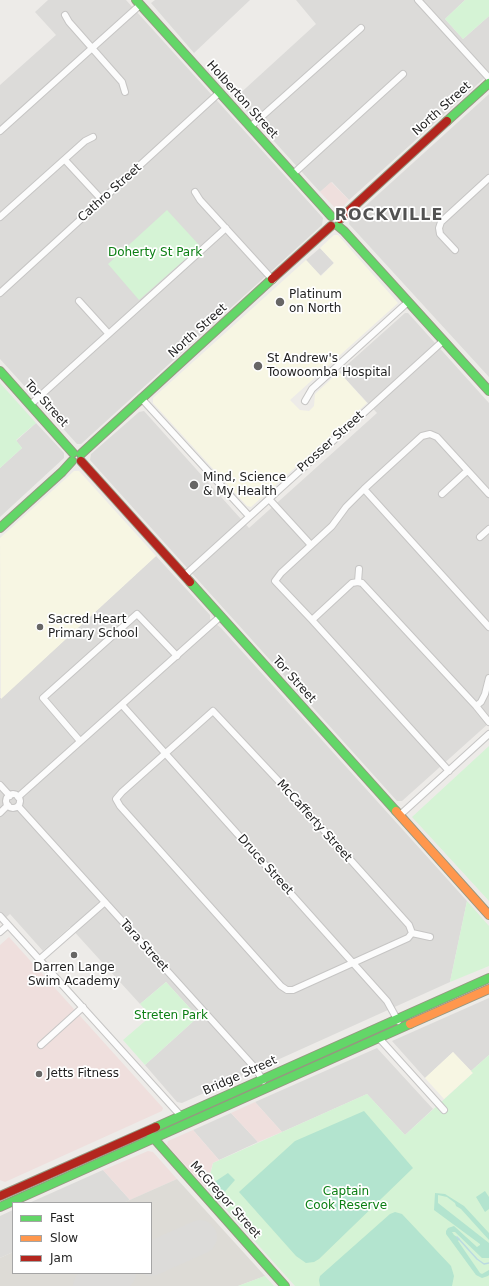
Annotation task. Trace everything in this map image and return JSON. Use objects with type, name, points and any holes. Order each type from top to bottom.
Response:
[{"type":"main road","name":"Holberton Street","points":[[138,2],[331,216],[337,216],[336,224]]},
{"type":"main road","name":"North Street","points":[[0,528],[141,398],[336,224],[489,83]]},
{"type":"main road","points":[[336,224],[344,231],[489,392]]},
{"type":"main road","name":"Tor Street","points":[[0,371],[489,915]]},
{"type":"main road","name":"Bridge Street","points":[[1,1194],[489,978]]},
{"type":"main road","name":"Bridge Street","points":[[0,1207],[489,989]]},
{"type":"main road","name":"McGregor Street","points":[[147,1130],[286,1286]]},
{"type":"street","points":[[418,0],[489,78]]},
{"type":"street","points":[[0,131],[92,48],[138,2]]},
{"type":"street","points":[[65,15],[69,22],[122,82],[125,92]]},
{"type":"street","points":[[250,127],[361,28]]},
{"type":"street","points":[[293,174],[403,74]]},
{"type":"street","name":"Cathro Street","points":[[0,293],[220,93]]},
{"type":"street","points":[[0,217],[85,142],[93,137]]},
{"type":"street","points":[[65,160],[102,200]]},
{"type":"street","points":[[455,250],[440,234],[439,228],[441,222],[489,178]]},
{"type":"street","points":[[195,192],[200,200],[273,280]]},
{"type":"street","points":[[30,405],[226,228]]},
{"type":"street","points":[[79,301],[108,333]]},
{"type":"street","points":[[305,401],[312,389],[408,302]]},
{"type":"street","name":"Prosser Street","points":[[184,576],[443,341]]},
{"type":"street","points":[[141,398],[249,516]]},
{"type":"street","points":[[449,771],[288,593],[275,581],[281,573],[332,526],[346,507],[364,489],[422,436],[430,434],[436,437],[489,494]]},
{"type":"street","points":[[442,494],[467,471]]},
{"type":"street","points":[[364,489],[489,627]]},
{"type":"street","points":[[269,499],[311,545]]},
{"type":"street","points":[[480,536],[489,529]]},
{"type":"street","points":[[358,582],[359,569]]},
{"type":"street","points":[[312,620],[352,583],[362,583],[489,722]]},
{"type":"street","points":[[80,741],[43,698],[136,614],[177,656]]},
{"type":"street","points":[[18,797],[220,616]]},
{"type":"street","points":[[476,706],[481,702],[485,694],[489,678]]},
{"type":"street","name":"Druce Street","points":[[122,705],[387,1001],[402,1028]]},
{"type":"street","name":"McCafferty Street","points":[[164,753],[213,710],[409,925],[412,933]]},
{"type":"street","points":[[400,815],[489,734]]},
{"type":"street","points":[[164,753],[116,799],[125,812],[281,986],[287,990],[293,990],[408,938],[412,933],[430,937]]},
{"type":"street","points":[[0,785],[10,796],[14,795],[18,797]]},
{"type":"street","points":[[8,806],[7,801],[10,796]]},
{"type":"street","points":[[8,806],[12,808],[18,806],[20,803],[18,797]]},
{"type":"street","points":[[0,813],[8,806]]},
{"type":"street","name":"Tara Street","points":[[18,806],[256,1069],[266,1088]]},
{"type":"street","points":[[40,959],[105,902]]},
{"type":"street","points":[[0,916],[180,1115]]},
{"type":"street","points":[[0,932],[8,925]]},
{"type":"street","points":[[40,1045],[83,1007]]},
{"type":"street","points":[[379,1038],[444,1110]]},
{"type":"street","points":[[1,1194],[8,1203]]},
{"type":"shaded area","points":[[48,0],[126,0],[323,218],[322,225],[81,444],[77,444],[0,359],[0,85],[56,35],[35,12]]},
{"type":"shaded area","points":[[155,0],[250,0],[194,53],[151,3]]},
{"type":"shaded area","points":[[296,0],[465,0],[445,19],[463,39],[489,16],[489,74],[349,200],[332,182],[320,192],[235,98],[316,24]]},
{"type":"shaded area","points":[[489,94],[489,377],[349,224],[350,220]]},
{"type":"shaded area","points":[[331,182],[349,200],[340,210],[336,209],[320,192]]},
{"type":"shaded area","name":"St Andrew's Toowoomba Hospital","points":[[334,235],[338,235],[398,303],[290,400],[300,410],[309,411],[314,406],[315,394],[339,372],[367,403],[251,507],[247,506],[153,403],[153,398],[306,260],[321,276],[334,263],[320,248]]},
{"type":"shaded area","points":[[320,248],[334,263],[320,276],[306,260]]},
{"type":"shaded area","points":[[405,313],[408,313],[489,403],[489,723],[402,801],[397,801],[90,460],[91,454],[139,412],[144,411],[249,528],[377,413],[339,372]]},
{"type":"shaded area","points":[[36,423],[64,453],[64,458],[0,517],[0,468],[22,448],[16,441]]},
{"type":"shaded area","name":"Sacred Heart Primary School","points":[[74,471],[79,471],[156,556],[1,699],[0,538]]},
{"type":"shaded area","points":[[156,556],[210,615],[210,619],[221,628],[467,901],[450,982],[182,1103],[177,1102],[145,1065],[198,1017],[166,982],[140,1004],[70,927],[43,951],[10,914],[0,923],[0,698]]},
{"type":"shaded area","points":[[9,937],[163,1108],[162,1111],[5,1182],[0,1180],[0,945]]},
{"type":"shaded area","points":[[489,998],[489,1055],[471,1071],[453,1052],[425,1078],[392,1041]]},
{"type":"shaded area","points":[[377,1048],[433,1109],[405,1135],[367,1094],[282,1132],[255,1102]]},
{"type":"shaded area","points":[[453,1052],[473,1073],[444,1099],[425,1078]]},
{"type":"shaded area","points":[[255,1102],[282,1132],[258,1142],[231,1113]]},
{"type":"shaded area","points":[[231,1113],[258,1142],[219,1160],[193,1130]]},
{"type":"shaded area","points":[[193,1130],[219,1160],[213,1163],[206,1188],[167,1145],[168,1141]]},
{"type":"shaded area","points":[[148,1151],[153,1152],[177,1179],[130,1200],[103,1170]]},
{"type":"shaded area","points":[[103,1170],[130,1200],[125,1202],[31,1202]]},
{"type":"shaded area","points":[[177,1179],[265,1276],[238,1286],[0,1286],[0,1258],[12,1252],[12,1274],[152,1274],[152,1202],[125,1202]]},
{"type":"shaded area","points":[[12,1210],[12,1252],[0,1258],[0,1216]]},
{"type":"green space","points":[[465,0],[489,0],[489,16],[463,39],[445,19]]},
{"type":"green space","name":"Doherty St Park","points":[[167,210],[200,246],[139,300],[108,264]]},
{"type":"green space","points":[[0,383],[36,423],[16,440],[22,448],[0,468]]},
{"type":"green space","points":[[489,746],[489,901],[412,817]]},
{"type":"green space","points":[[467,901],[489,926],[489,966],[450,982]]},
{"type":"green space","name":"Streten Park","points":[[166,982],[198,1017],[145,1065],[123,1040],[151,1016],[140,1004]]},
{"type":"green space","name":"Captain Cook Reserve","points":[[489,1055],[489,1286],[295,1286],[207,1188],[213,1163],[367,1094],[405,1135],[473,1073],[471,1071]]},
{"type":"green space","points":[[364,1111],[413,1168],[319,1259],[314,1262],[306,1263],[296,1256],[239,1192],[295,1141]]},
{"type":"green space","points":[[228,1173],[235,1180],[221,1196],[214,1189],[215,1186],[213,1183]]},
{"type":"green space","points":[[485,1191],[489,1197],[489,1209],[485,1212],[476,1197]]},
{"type":"green space","points":[[435,1193],[445,1194],[464,1206],[489,1233],[489,1240],[461,1209],[456,1206],[455,1203],[447,1197],[438,1195],[438,1203],[489,1243],[489,1258],[482,1258],[455,1232],[452,1232],[460,1239],[458,1241],[480,1273],[482,1274],[489,1270],[488,1276],[482,1278],[476,1275],[446,1234],[448,1228],[454,1226],[477,1247],[480,1245],[434,1210]]},
{"type":"green space","points":[[395,1212],[402,1214],[451,1266],[454,1276],[452,1286],[320,1286],[320,1276],[390,1214]]},
{"type":"green space","points":[[265,1276],[274,1286],[238,1286]]},
{"type":"waterway","points":[[457,1237],[477,1259],[484,1264],[489,1263]]},
{"type":"runway","points":[[152,1259],[200,1237]]},
{"type":"runway","points":[[90,1286],[117,1274]]},
{"type":"traffic: fast","points":[[136,0],[331,216]]},
{"type":"traffic: fast","points":[[447,121],[489,83]]},
{"type":"traffic: fast","points":[[338,226],[489,391]]},
{"type":"traffic: fast","points":[[81,454],[272,279]]},
{"type":"traffic: fast","points":[[0,371],[73,453]]},
{"type":"traffic: fast","points":[[0,528],[62,472],[72,461]]},
{"type":"traffic: fast","points":[[190,582],[396,811]]},
{"type":"traffic: fast","points":[[156,1127],[489,978]]},
{"type":"traffic: fast","points":[[0,1207],[410,1024]]},
{"type":"traffic: fast","points":[[150,1134],[285,1286]]},
{"type":"traffic: slow","points":[[396,811],[489,915]]},
{"type":"traffic: slow","points":[[410,1024],[489,989]]},
{"type":"traffic: jam","points":[[340,219],[447,121]]},
{"type":"traffic: jam","points":[[272,279],[331,226]]},
{"type":"traffic: jam","points":[[81,461],[190,582]]},
{"type":"traffic: jam","points":[[0,1196],[156,1127]]},
{"type":"place","name":"Platinum on North","points":[[280,302]]},
{"type":"place","name":"St Andrew's Toowoomba Hospital","points":[[258,366]]},
{"type":"place","name":"Mind, Science & My Health","points":[[194,485]]},
{"type":"place","name":"Sacred Heart Primary School","points":[[40,627]]},
{"type":"place","name":"Darren Lange Swim Academy","points":[[74,955]]},
{"type":"place","name":"Jetts Fitness","points":[[39,1074]]},
{"type":"district","name":"ROCKVILLE","points":[[389,216]]}]
